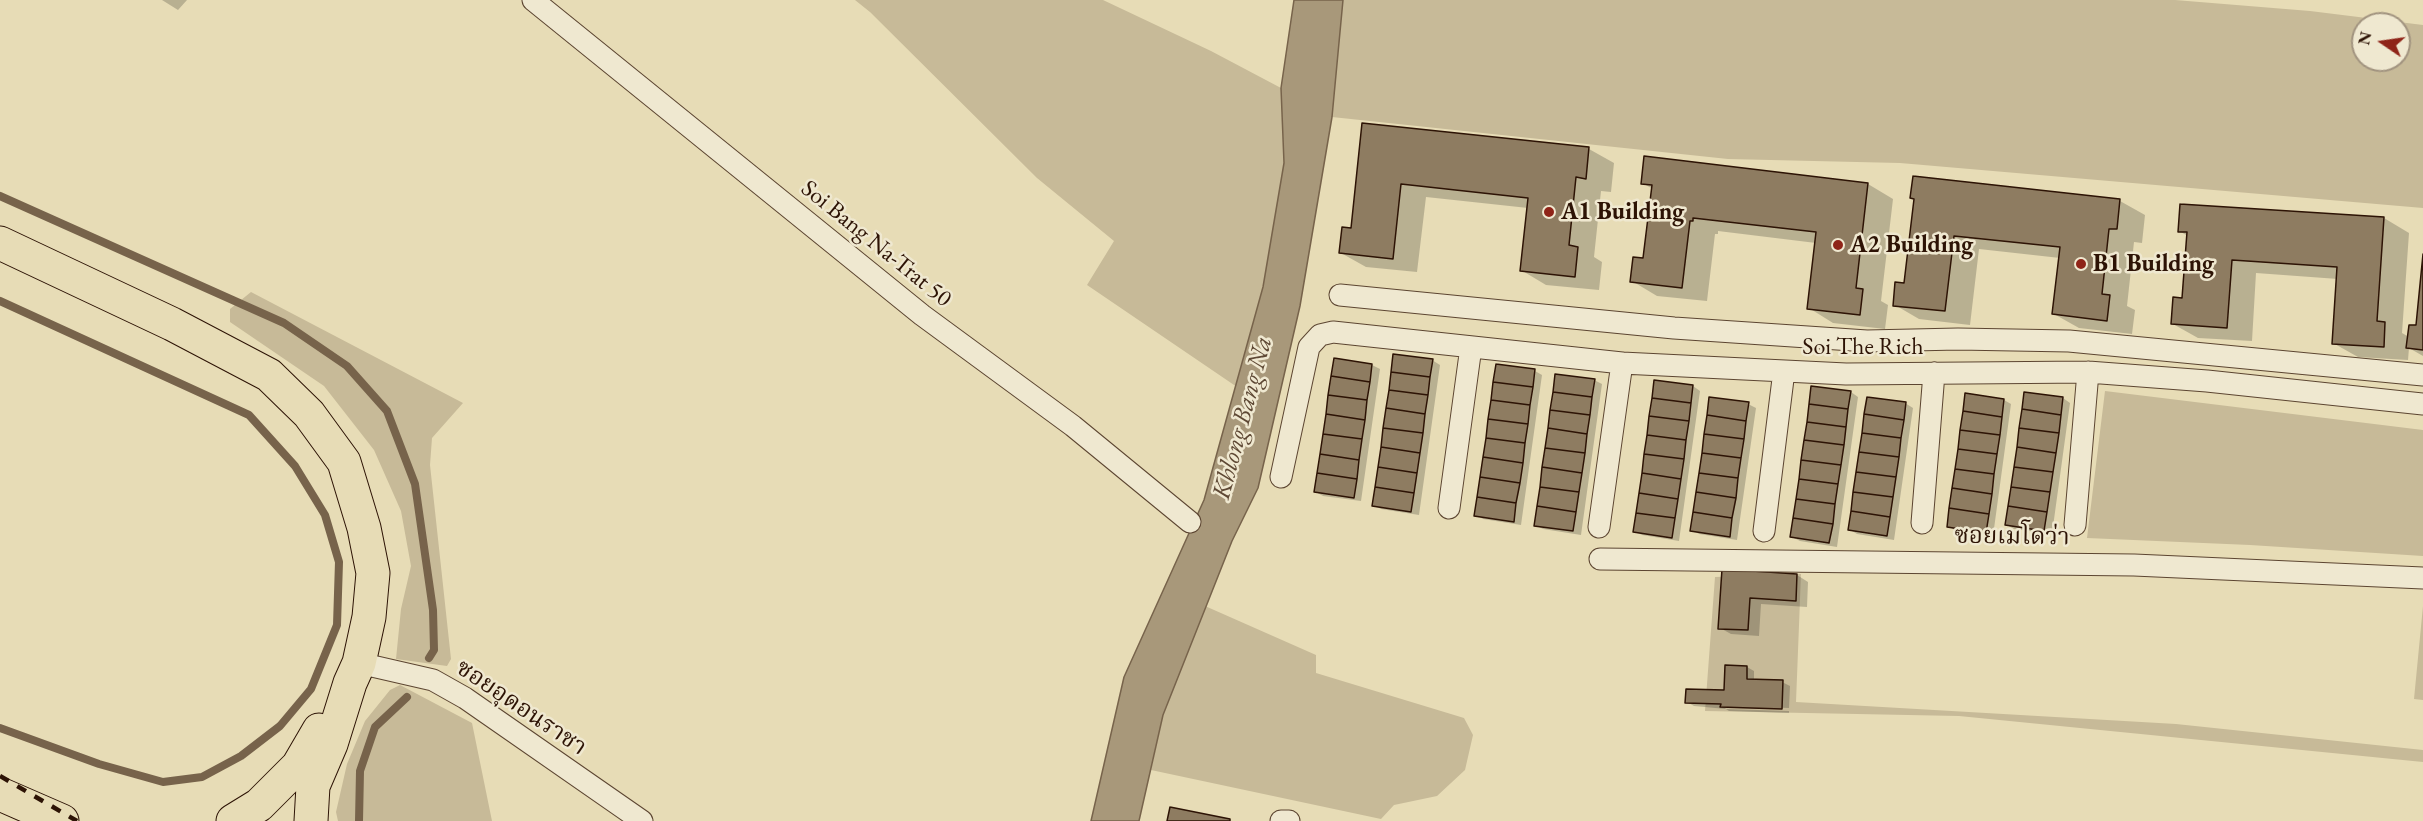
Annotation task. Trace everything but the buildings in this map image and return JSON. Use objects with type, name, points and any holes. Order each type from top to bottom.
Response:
[{"type":"main road","points":[[0,243],[172,324],[269,375],[309,414],[344,462],[364,528],[372,573],[369,617],[355,673],[331,744],[313,786],[311,821]]},
{"type":"main road","points":[[233,821],[259,805],[297,766],[355,673]]},
{"type":"main road","points":[[0,794],[48,815],[87,821]]},
{"type":"street","name":"Soi Bang Na-Trat 50","points":[[533,0],[922,315],[1074,426],[1190,522]]},
{"type":"street","points":[[1340,294],[1674,328],[1867,341],[1958,339],[2069,341],[2423,375]]},
{"type":"street","name":"Soi The Rich","points":[[1281,477],[1309,347],[1320,335],[1333,332],[1622,363],[1784,371],[2088,372],[2207,381],[2423,404]]},
{"type":"street","points":[[1449,508],[1471,347]]},
{"type":"street","points":[[1599,527],[1622,363]]},
{"type":"street","points":[[1764,531],[1784,371]]},
{"type":"street","points":[[2075,525],[2088,372]]},
{"type":"street","points":[[1922,523],[1934,373]]},
{"type":"street","name":"ซอยเมโดว่า","points":[[1600,559],[2134,565],[2423,578]]},
{"type":"street","name":"ซอยอุดอนราชา","points":[[355,673],[433,680],[465,698],[642,821]]},
{"type":"street","points":[[1281,821],[1289,821]]},
{"type":"shaded area","points":[[855,0],[1103,0],[1211,51],[1281,88],[1284,164],[1263,287],[1237,387],[1087,285],[1114,241],[1037,178],[870,12]]},
{"type":"shaded area","points":[[1343,0],[2175,0],[2351,16],[2351,72],[2411,72],[2411,24],[2423,25],[2423,208],[1900,163],[1728,159],[1332,117]]},
{"type":"shaded area","points":[[251,292],[463,403],[432,438],[430,465],[451,659],[447,666],[396,659],[401,609],[411,566],[401,511],[374,450],[324,386],[230,322],[230,309]]},
{"type":"shaded area","points":[[2105,391],[2423,430],[2423,556],[2087,538]]},
{"type":"shaded area","points":[[1801,574],[1796,702],[2176,724],[2423,750],[2423,762],[1959,716],[1705,711],[1715,577]]},
{"type":"shaded area","points":[[1205,606],[1316,655],[1316,673],[1464,718],[1473,735],[1465,770],[1437,796],[1394,805],[1381,819],[1151,770],[1163,715]]},
{"type":"shaded area","points":[[2423,606],[2423,700],[2414,699]]},
{"type":"shaded area","points":[[400,685],[472,723],[492,821],[338,821],[336,812],[347,764],[365,721],[390,690]]},
{"type":"water","name":"Khlong Bang Na","points":[[1294,0],[1343,0],[1332,117],[1300,306],[1258,488],[1232,541],[1163,715],[1139,821],[1091,821],[1124,677],[1204,500],[1263,287],[1284,163],[1281,88]]},
{"type":"waterway","points":[[0,196],[284,323],[347,366],[387,411],[415,484],[433,610],[434,650],[429,658]]},
{"type":"waterway","points":[[0,301],[249,415],[295,466],[325,515],[339,562],[337,625],[311,689],[280,726],[241,756],[202,777],[163,782],[99,764],[0,728]]},
{"type":"waterway","points":[[359,821],[360,771],[375,727],[407,697]]},
{"type":"railway","points":[[0,776],[77,821]]},
{"type":"place","name":"A1 Building","points":[[1549,212]]},
{"type":"place","name":"A2 Building","points":[[1838,245]]},
{"type":"place","name":"B1 Building","points":[[2081,264]]}]
